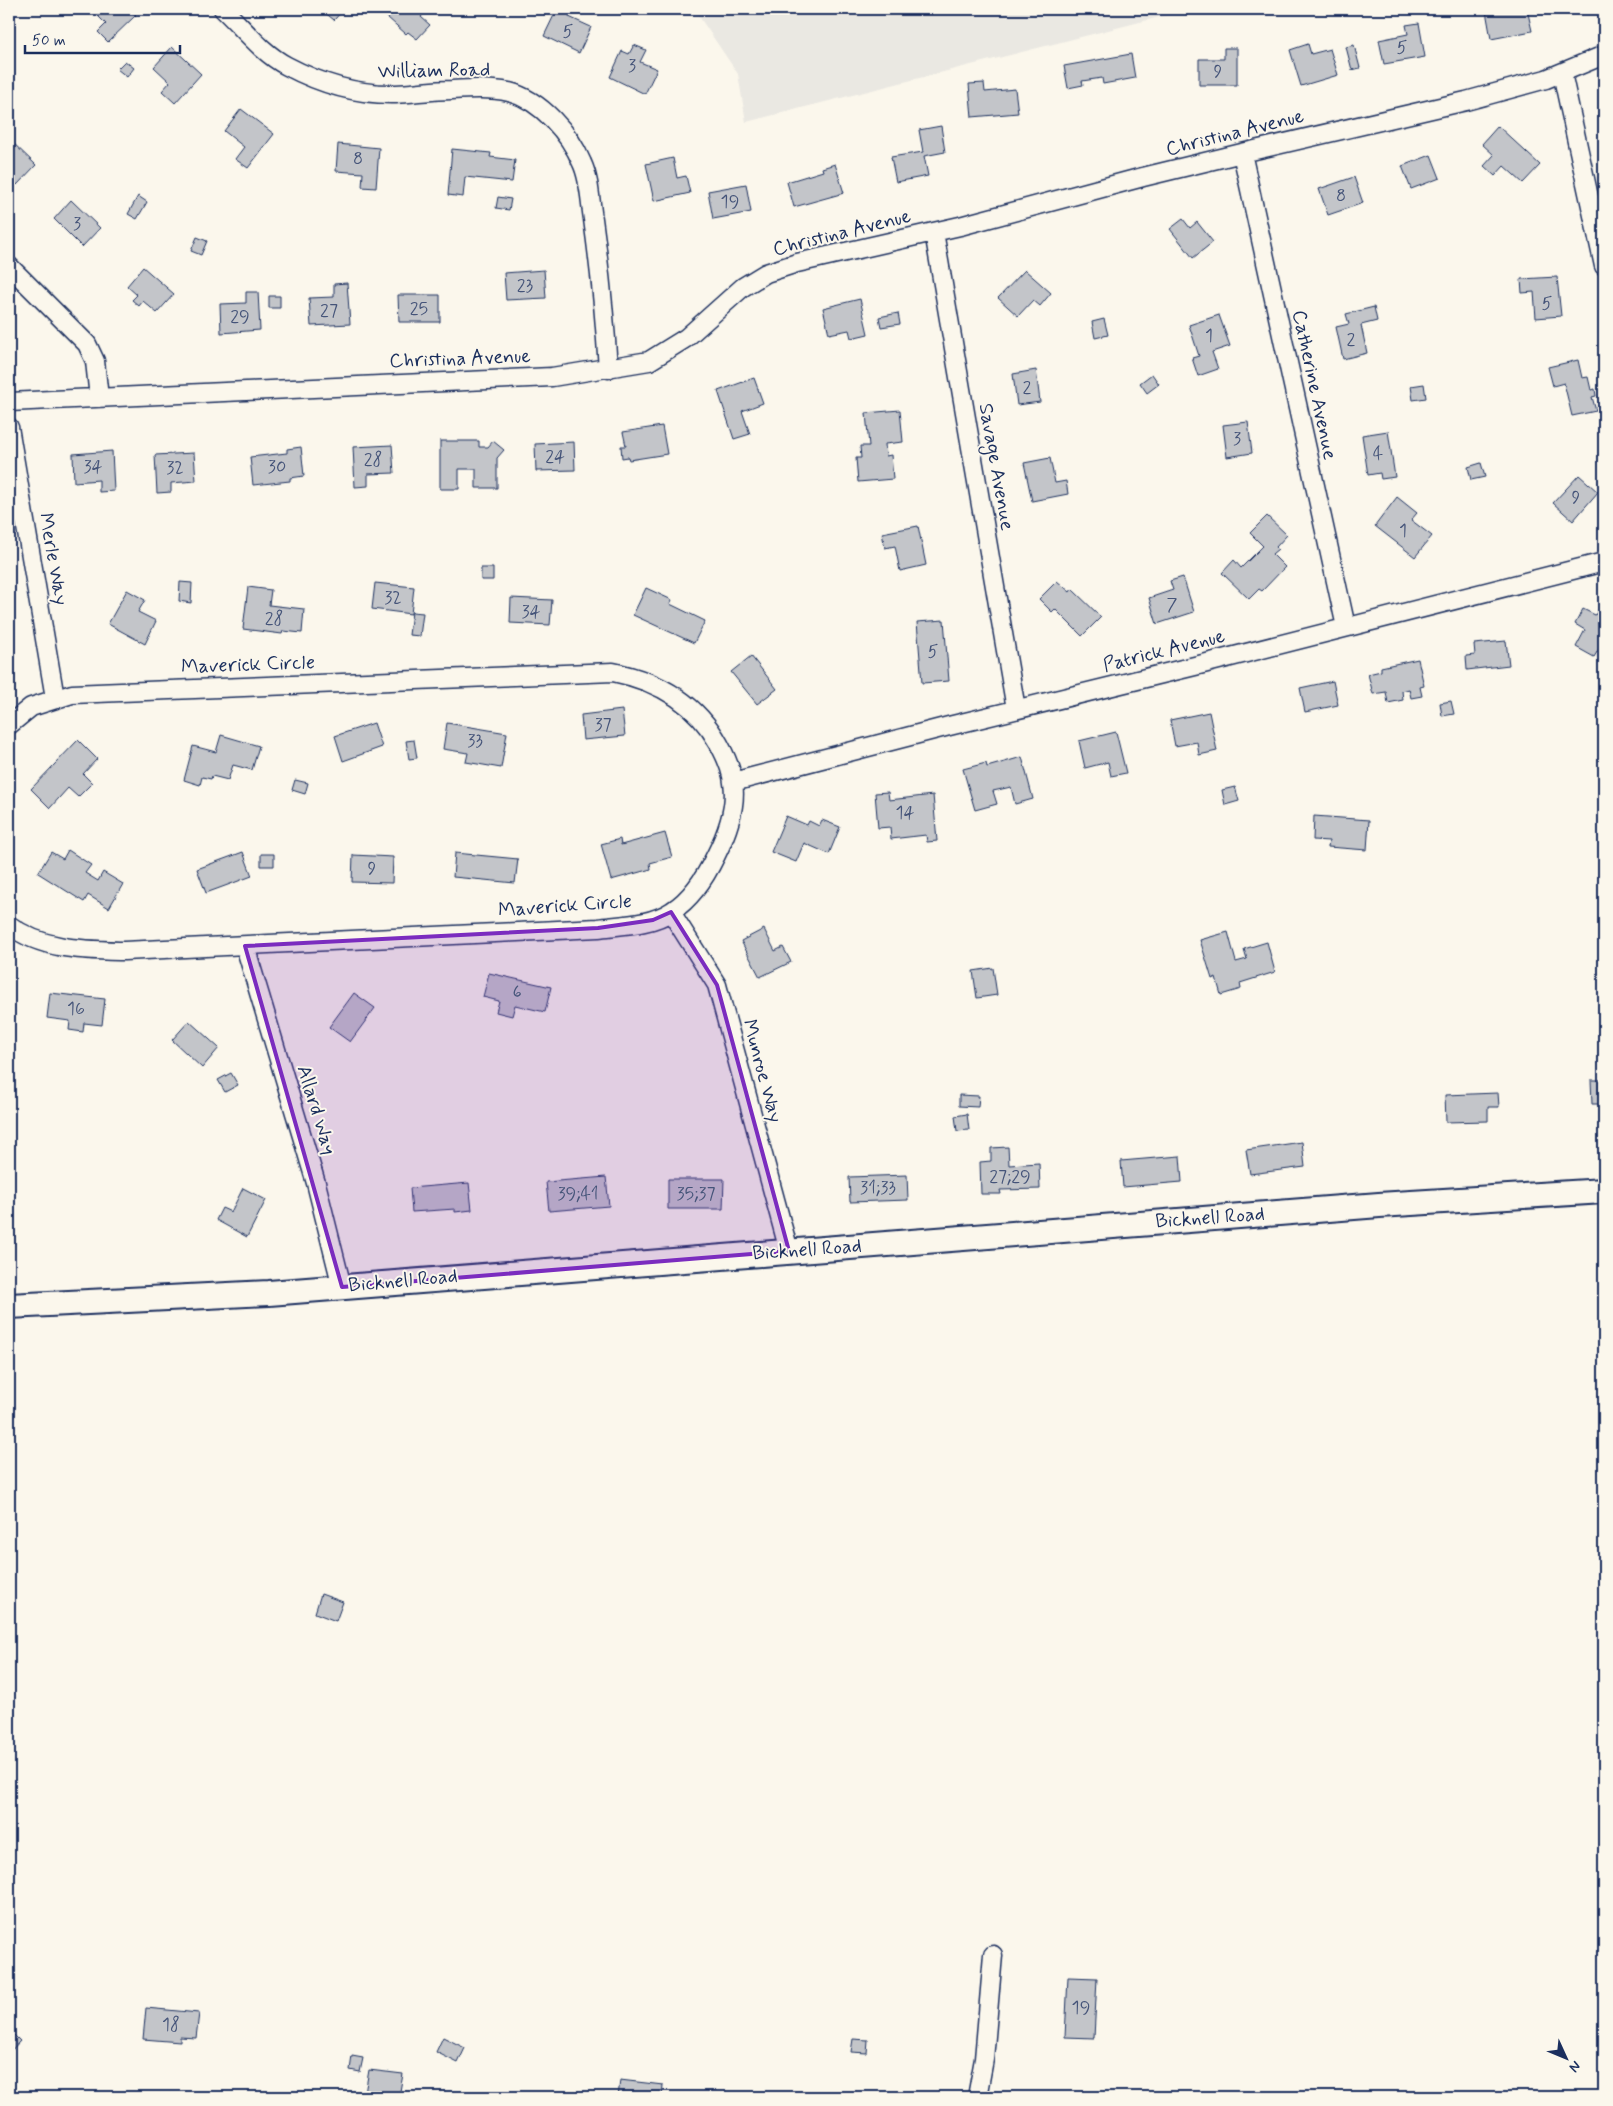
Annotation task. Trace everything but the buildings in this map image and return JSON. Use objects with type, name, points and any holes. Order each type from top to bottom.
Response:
[{"type":"street","name":"William Road","points":[[223,9],[267,52],[285,66],[327,83],[370,93],[396,94],[485,89],[510,92],[539,108],[554,122],[567,135],[576,151],[587,180],[598,256],[608,369]]},
{"type":"street","name":"Christina Avenue","points":[[9,402],[552,377],[649,361],[667,351],[704,324],[743,287],[766,273],[797,263],[934,232],[1242,153],[1466,101],[1524,86],[1604,55]]},
{"type":"street","points":[[1562,72],[1604,266]]},
{"type":"street","name":"Catherine Avenue","points":[[1242,153],[1346,627]]},
{"type":"street","name":"Savage Avenue","points":[[934,232],[1016,710]]},
{"type":"street","points":[[9,266],[87,344],[95,361],[99,398]]},
{"type":"street","name":"Merle Way","points":[[9,428],[55,698]]},
{"type":"street","name":"Patrick Avenue","points":[[733,782],[1604,562]]},
{"type":"street","name":"Maverick Circle","points":[[9,725],[31,707],[72,694],[613,672],[636,676],[656,684],[673,693],[703,719],[724,754],[733,782],[734,801],[721,846],[710,866],[685,901],[670,912],[646,921],[598,928],[124,951],[55,946],[32,938],[9,925]]},
{"type":"street","name":"Munroe Way","points":[[670,912],[717,985],[789,1251]]},
{"type":"street","name":"Allard Way","points":[[245,946],[316,1183],[342,1286]]},
{"type":"street","name":"Bicknell Road","points":[[9,1306],[270,1293],[1379,1205],[1604,1191]]},
{"type":"street","points":[[977,2097],[984,2059],[993,1955]]},
{"type":"highlighted area","points":[[671,912],[717,985],[789,1251],[342,1287],[245,946],[598,928],[653,920]]},
{"type":"shaded area","points":[[694,9],[1191,9],[746,122],[738,74]]}]
